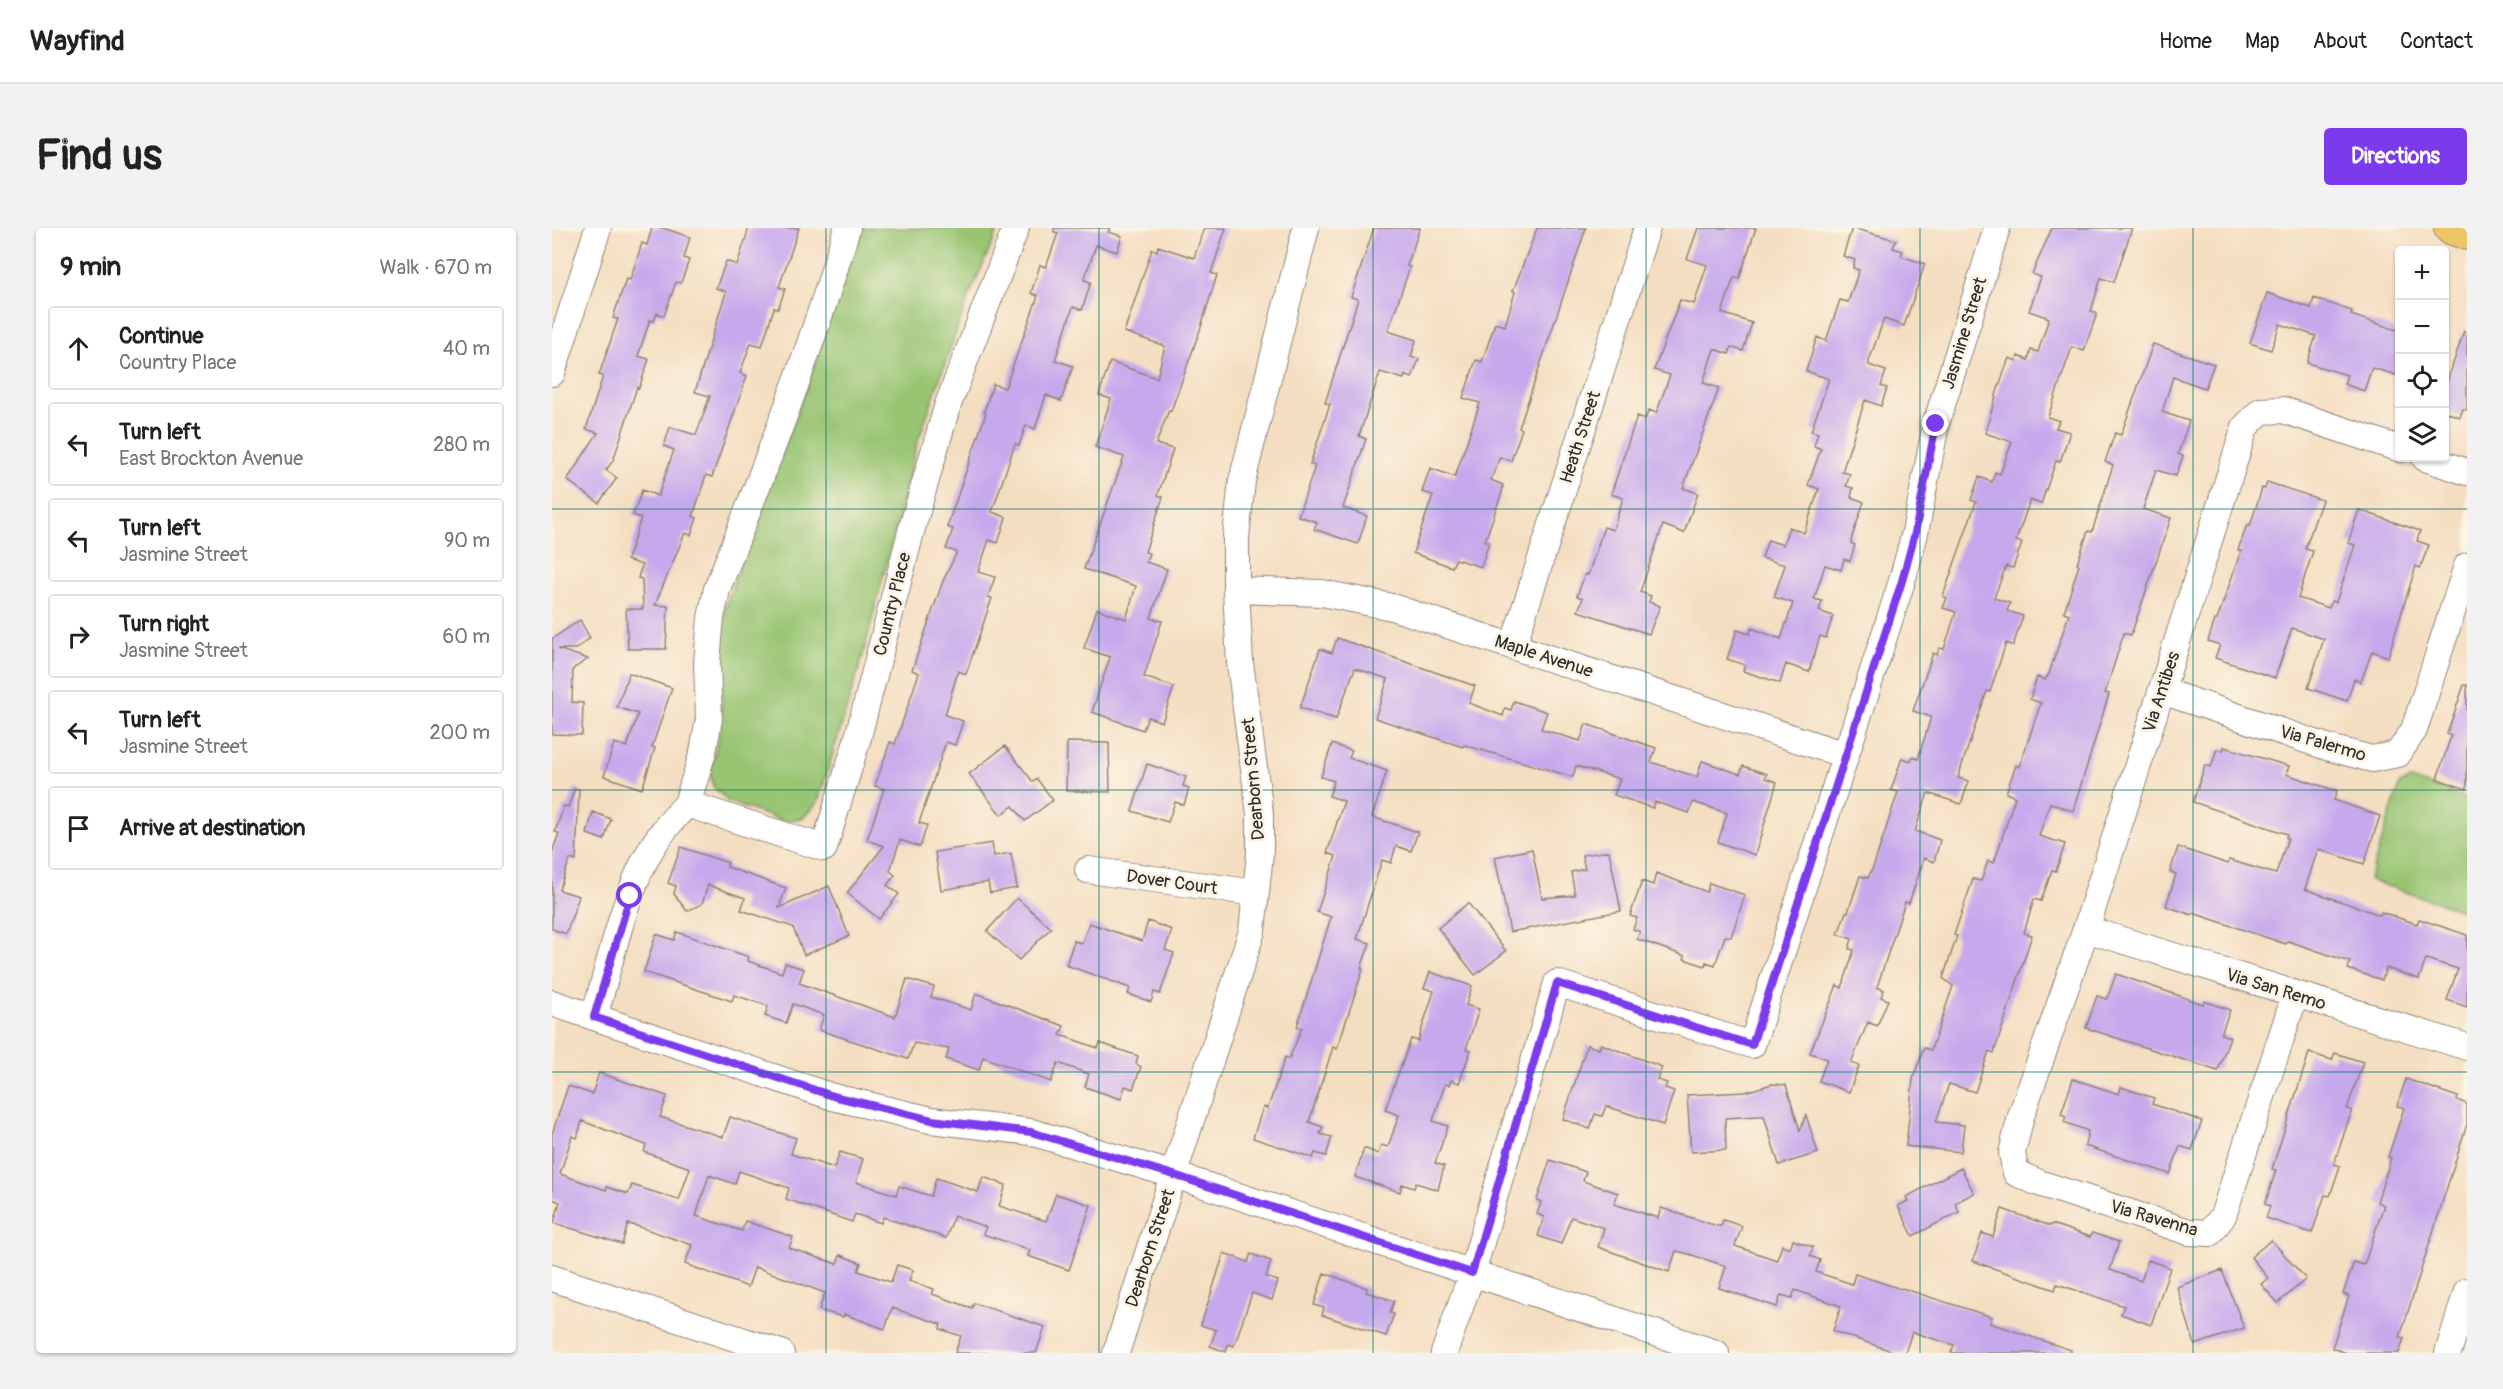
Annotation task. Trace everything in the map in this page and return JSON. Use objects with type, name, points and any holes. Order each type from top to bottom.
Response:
[{"type":"main road","points":[[2450,228],[2467,234]]},
{"type":"street","points":[[552,373],[598,228]]},
{"type":"street","points":[[594,1017],[630,896],[650,851],[672,819],[687,804],[703,752],[709,719],[707,662],[711,618],[717,589],[789,405],[831,284],[847,228]]},
{"type":"street","name":"Country Place","points":[[687,804],[824,848],[857,741],[912,528],[947,406],[1016,228]]},
{"type":"street","name":"Dearborn Street","points":[[1116,1353],[1252,931],[1260,814],[1240,663],[1236,537],[1242,480],[1306,228]]},
{"type":"street","name":"Heath Street","points":[[1513,646],[1647,228]]},
{"type":"street","name":"Jasmine Street","points":[[1444,1353],[1472,1273],[1557,983],[1752,1045],[1902,581],[1915,533],[1939,414],[1997,228]]},
{"type":"street","name":"Via Antibes","points":[[2021,1116],[2086,929],[2245,427],[2261,411],[2283,410],[2395,447]]},
{"type":"street","points":[[2437,462],[2467,472]]},
{"type":"street","name":"Via Palermo","points":[[2162,691],[2330,748],[2372,759],[2398,754],[2414,729],[2467,566]]},
{"type":"street","name":"Maple Avenue","points":[[1236,590],[1322,593],[1392,607],[1845,755]]},
{"type":"street","name":"Dover Court","points":[[1088,870],[1256,893]]},
{"type":"street","name":"Via San Remo","points":[[2086,929],[2467,1047]]},
{"type":"street","name":"Via Ravenna","points":[[2021,1116],[2012,1153],[2016,1173],[2039,1183],[2189,1232],[2210,1233],[2223,1216],[2295,995]]},
{"type":"street","points":[[552,1004],[833,1096],[932,1120],[1031,1132],[1174,1175],[1716,1353]]},
{"type":"street","points":[[552,1278],[781,1353]]},
{"type":"street","points":[[2448,1353],[2464,1307]]},
{"type":"green space","points":[[859,228],[999,228],[967,301],[917,444],[863,655],[818,802],[803,818],[783,821],[729,802],[713,786],[710,773],[720,731],[722,703],[720,645],[724,611],[817,359]]},
{"type":"green space","points":[[2410,779],[2467,798],[2467,912],[2369,880],[2400,784]]},
{"type":"building","points":[[652,228],[663,228],[690,237],[684,258],[689,260],[681,283],[676,282],[664,316],[657,313],[654,321],[650,320],[638,356],[649,359],[639,388],[637,387],[613,461],[606,470],[617,478],[599,503],[567,480],[598,433],[586,429],[603,376],[599,375],[618,319],[613,318],[626,279],[630,280],[642,243],[647,245]]},
{"type":"building","points":[[749,228],[799,228],[779,287],[785,289],[778,309],[774,308],[762,346],[751,343],[740,373],[747,376],[712,477],[706,475],[693,516],[697,518],[691,535],[685,533],[655,605],[668,606],[666,649],[628,649],[626,609],[643,609],[642,579],[638,578],[642,565],[627,560],[641,518],[633,515],[642,490],[658,496],[674,450],[664,446],[670,427],[696,435],[710,396],[695,392],[726,292],[716,288],[726,261],[737,265]]},
{"type":"building","points":[[1054,228],[1110,228],[1108,232],[1122,236],[1117,252],[1096,245],[1084,280],[1091,282],[1082,310],[1073,307],[1055,360],[1073,366],[1061,401],[1046,395],[1035,429],[1026,425],[1019,445],[1015,444],[992,512],[1006,517],[998,543],[989,540],[978,572],[995,577],[988,597],[992,598],[966,674],[958,671],[945,715],[963,721],[955,745],[946,742],[919,823],[927,825],[920,847],[900,840],[890,871],[895,875],[887,885],[899,894],[879,919],[847,893],[884,846],[867,840],[884,789],[875,786],[890,742],[895,744],[919,673],[912,670],[943,581],[957,552],[946,549],[953,529],[947,527],[986,413],[984,412],[993,384],[1005,388],[1038,296],[1031,293],[1040,265],[1046,267],[1058,233],[1054,232]]},
{"type":"building","points":[[1204,228],[1226,228],[1211,273],[1217,275],[1200,330],[1171,411],[1169,410],[1156,444],[1173,449],[1158,495],[1163,497],[1145,552],[1149,553],[1146,562],[1167,569],[1151,618],[1162,621],[1144,677],[1174,687],[1162,722],[1148,717],[1143,730],[1092,712],[1110,657],[1084,648],[1097,609],[1126,619],[1136,586],[1084,569],[1124,457],[1095,447],[1111,399],[1099,395],[1110,362],[1157,378],[1165,346],[1124,332],[1152,249],[1157,251],[1158,246],[1194,258]]},
{"type":"building","points":[[1374,228],[1420,228],[1407,266],[1410,267],[1388,331],[1416,340],[1411,357],[1419,359],[1412,378],[1405,375],[1404,379],[1380,372],[1359,436],[1366,439],[1343,508],[1367,516],[1358,544],[1314,529],[1317,522],[1298,516],[1315,466],[1310,464],[1330,404],[1325,403],[1358,299],[1351,297]]},
{"type":"building","points":[[1537,228],[1586,228],[1519,428],[1522,429],[1511,461],[1500,457],[1491,480],[1503,485],[1485,541],[1489,542],[1481,567],[1456,559],[1452,567],[1413,553],[1433,495],[1422,492],[1430,468],[1455,477],[1480,403],[1463,398],[1476,360],[1482,362],[1495,323],[1505,326],[1515,292],[1513,291]]},
{"type":"building","points":[[1698,228],[1756,228],[1739,279],[1734,277],[1722,313],[1752,323],[1743,351],[1731,347],[1729,354],[1714,349],[1703,383],[1719,388],[1683,488],[1698,493],[1684,533],[1663,525],[1640,592],[1651,596],[1649,602],[1660,606],[1649,634],[1578,611],[1583,598],[1577,596],[1585,574],[1588,575],[1604,527],[1613,530],[1623,498],[1611,494],[1637,416],[1645,419],[1649,410],[1656,413],[1670,375],[1654,370],[1680,300],[1694,304],[1707,265],[1687,259]]},
{"type":"building","points":[[1852,228],[1896,240],[1893,248],[1903,251],[1901,256],[1925,264],[1904,326],[1884,319],[1869,361],[1869,365],[1886,371],[1881,386],[1887,388],[1881,406],[1865,400],[1842,472],[1850,474],[1846,486],[1853,488],[1851,497],[1864,502],[1852,537],[1851,543],[1855,545],[1850,561],[1844,559],[1841,570],[1825,565],[1814,599],[1822,601],[1819,611],[1833,616],[1826,638],[1820,636],[1809,672],[1786,664],[1780,683],[1743,671],[1745,665],[1727,659],[1737,630],[1750,634],[1751,628],[1781,639],[1793,603],[1774,597],[1785,565],[1762,558],[1768,540],[1783,545],[1789,527],[1804,533],[1819,489],[1808,485],[1821,449],[1814,446],[1818,433],[1811,431],[1829,379],[1806,371],[1817,337],[1826,341],[1840,300],[1848,302],[1859,270],[1853,268],[1855,260],[1843,256]]},
{"type":"building","points":[[2052,228],[2132,228],[2114,282],[2101,278],[2091,311],[2097,313],[2084,351],[2072,347],[2048,417],[2059,421],[2056,428],[2070,432],[2060,462],[2056,461],[2041,504],[2030,500],[2016,541],[2022,543],[2013,568],[2006,566],[1994,598],[2010,603],[2007,611],[2023,616],[2013,646],[2006,643],[1962,765],[1958,778],[1969,781],[1961,804],[1928,793],[1915,831],[1940,840],[1934,862],[1924,858],[1909,903],[1905,902],[1877,987],[1884,990],[1881,997],[1888,1000],[1877,1026],[1868,1022],[1851,1063],[1859,1066],[1849,1092],[1819,1081],[1827,1059],[1810,1053],[1837,985],[1842,988],[1854,950],[1849,949],[1852,939],[1838,934],[1860,876],[1868,878],[1874,865],[1898,792],[1891,790],[1902,758],[1911,761],[1912,757],[1918,759],[1931,717],[1913,711],[1933,653],[1937,655],[1939,648],[1944,649],[1956,612],[1943,608],[1947,598],[1943,596],[1976,502],[1971,500],[1979,477],[1992,482],[1995,472],[2000,474],[2012,442],[1985,433],[1998,389],[2009,358],[2017,361],[2018,356],[2028,360],[2031,350],[2038,352],[2049,318],[2029,311],[2041,277],[2032,274]]},
{"type":"building","points":[[2267,293],[2311,308],[2314,298],[2352,311],[2351,315],[2395,329],[2395,375],[2372,368],[2364,391],[2344,384],[2347,375],[2307,363],[2316,336],[2280,324],[2271,350],[2250,343]]},
{"type":"building","points":[[2464,331],[2467,332],[2467,410],[2463,409],[2460,417],[2449,413],[2449,376]]},
{"type":"building","points":[[2153,344],[2214,364],[2205,388],[2173,377],[2162,412],[2189,421],[2178,454],[2183,456],[2176,476],[2156,470],[2143,509],[2171,518],[2131,635],[2124,633],[2105,693],[2109,694],[2073,811],[2050,803],[2039,836],[2065,844],[2056,871],[2052,870],[2041,901],[2034,899],[2024,933],[2032,935],[1994,1053],[1989,1051],[1975,1092],[1949,1084],[1936,1122],[1964,1125],[1961,1152],[1906,1146],[1913,1079],[1924,1048],[1931,1050],[1953,986],[1943,978],[1957,936],[1954,935],[1973,879],[1981,881],[1988,861],[1994,863],[2015,797],[2006,793],[2016,765],[2019,767],[2041,703],[2030,699],[2037,677],[2045,680],[2049,674],[2069,614],[2064,612],[2079,565],[2077,564],[2088,531],[2092,532],[2113,465],[2105,462],[2115,433],[2121,435]]},
{"type":"building","points":[[2267,482],[2322,500],[2305,549],[2313,551],[2298,598],[2329,608],[2332,601],[2336,602],[2355,545],[2348,543],[2359,510],[2420,531],[2417,541],[2429,545],[2420,568],[2416,566],[2388,657],[2372,651],[2361,682],[2354,679],[2347,701],[2308,688],[2324,639],[2292,628],[2275,678],[2215,658],[2220,645],[2208,641],[2241,551],[2238,550],[2247,525],[2250,526],[2262,488],[2265,489]]},
{"type":"building","points":[[580,620],[590,638],[576,649],[558,649],[588,659],[573,669],[572,702],[583,703],[582,735],[552,734],[552,639]]},
{"type":"building","points":[[1337,638],[1475,686],[1469,703],[1503,716],[1505,708],[1511,710],[1514,701],[1547,712],[1541,729],[1580,741],[1586,724],[1656,748],[1651,762],[1697,777],[1702,761],[1740,774],[1743,766],[1767,774],[1765,778],[1777,782],[1755,855],[1718,842],[1727,813],[1693,802],[1689,813],[1655,802],[1653,808],[1614,795],[1620,779],[1576,766],[1573,777],[1464,745],[1463,747],[1375,718],[1388,679],[1355,668],[1336,719],[1300,708],[1320,649],[1332,653]]},
{"type":"building","points":[[629,673],[672,688],[652,747],[655,748],[642,789],[604,776],[614,743],[627,747],[638,714],[617,707]]},
{"type":"building","points":[[2464,685],[2467,685],[2467,789],[2437,779],[2451,736],[2447,734]]},
{"type":"building","points":[[1067,742],[1109,743],[1110,792],[1066,791]]},
{"type":"building","points":[[1332,744],[1352,751],[1349,758],[1387,771],[1372,817],[1418,832],[1411,851],[1396,846],[1391,863],[1382,860],[1357,939],[1370,943],[1361,968],[1363,969],[1337,1049],[1333,1047],[1309,1122],[1323,1127],[1320,1134],[1332,1137],[1326,1156],[1315,1153],[1313,1158],[1253,1138],[1263,1107],[1268,1108],[1285,1057],[1289,1059],[1302,1028],[1297,1027],[1331,917],[1317,912],[1336,856],[1327,853],[1344,801],[1329,796],[1334,781],[1321,777]]},
{"type":"building","points":[[1005,746],[1033,782],[1037,779],[1053,800],[1025,821],[1013,806],[1001,815],[969,774]]},
{"type":"building","points":[[2224,747],[2289,766],[2286,774],[2337,791],[2334,800],[2380,816],[2364,864],[2318,849],[2305,889],[2380,915],[2381,912],[2417,924],[2419,919],[2467,935],[2467,1007],[2447,1000],[2458,969],[2426,959],[2419,979],[2386,968],[2382,980],[2348,969],[2350,962],[2288,941],[2286,944],[2166,906],[2176,874],[2170,872],[2178,847],[2228,864],[2229,860],[2276,874],[2288,838],[2287,834],[2193,802],[2205,765],[2211,767],[2217,749],[2223,751]]},
{"type":"building","points":[[1147,764],[1186,777],[1183,786],[1189,788],[1184,805],[1175,802],[1168,822],[1132,811]]},
{"type":"building","points":[[575,788],[579,789],[576,861],[570,859],[559,890],[579,896],[566,934],[552,929],[552,853],[559,833],[555,832],[564,806],[568,807]]},
{"type":"building","points":[[593,812],[611,819],[604,840],[587,834]]},
{"type":"building","points":[[992,843],[994,856],[1011,853],[1017,888],[990,893],[988,882],[941,890],[935,852]]},
{"type":"building","points":[[681,847],[728,863],[727,867],[786,888],[779,908],[829,886],[849,936],[804,955],[793,927],[741,910],[745,898],[708,885],[702,904],[687,911],[674,894],[676,886],[668,883]]},
{"type":"building","points":[[1532,849],[1542,898],[1575,895],[1571,872],[1585,869],[1582,855],[1609,851],[1621,911],[1510,932],[1495,857]]},
{"type":"building","points":[[1656,873],[1707,892],[1709,883],[1745,895],[1731,937],[1725,936],[1715,965],[1706,962],[1705,966],[1684,959],[1685,956],[1637,939],[1640,932],[1633,929],[1637,918],[1630,916],[1642,881],[1653,885]]},
{"type":"building","points":[[1017,898],[1051,928],[1019,960],[987,931]]},
{"type":"building","points":[[1468,903],[1506,951],[1475,975],[1438,928]]},
{"type":"building","points":[[1148,921],[1172,930],[1165,950],[1174,953],[1160,994],[1154,992],[1151,1002],[1128,994],[1130,988],[1066,965],[1074,941],[1082,943],[1089,923],[1142,941]]},
{"type":"building","points":[[677,932],[749,957],[748,961],[782,973],[785,963],[804,969],[799,983],[895,1017],[907,979],[934,987],[931,997],[971,1010],[976,993],[1064,1026],[1060,1035],[1098,1048],[1100,1043],[1138,1056],[1136,1064],[1141,1067],[1133,1089],[1125,1086],[1121,1099],[1085,1087],[1089,1074],[1058,1063],[1051,1082],[983,1057],[979,1070],[946,1059],[949,1049],[914,1043],[908,1059],[819,1030],[824,1015],[793,1004],[786,1023],[765,1016],[768,1006],[734,995],[732,1001],[644,972],[656,934],[674,940]]},
{"type":"building","points":[[1430,972],[1472,986],[1466,1005],[1479,1009],[1466,1049],[1471,1050],[1459,1083],[1451,1080],[1449,1085],[1445,1084],[1433,1121],[1448,1126],[1435,1163],[1444,1166],[1438,1190],[1416,1183],[1414,1188],[1402,1184],[1400,1192],[1355,1177],[1364,1148],[1378,1154],[1381,1145],[1388,1147],[1399,1115],[1385,1110],[1411,1039],[1418,1041],[1434,991],[1424,988]]},
{"type":"building","points":[[2116,974],[2203,1004],[2204,1001],[2230,1010],[2221,1034],[2230,1037],[2218,1071],[2086,1028],[2097,996],[2107,999]]},
{"type":"building","points":[[1601,1044],[1662,1067],[1657,1080],[1667,1083],[1665,1088],[1674,1091],[1663,1125],[1606,1106],[1602,1116],[1595,1114],[1590,1129],[1563,1119],[1587,1045],[1599,1049]]},
{"type":"building","points":[[2309,1053],[2332,1060],[2335,1053],[2363,1062],[2347,1109],[2352,1110],[2334,1164],[2340,1166],[2330,1196],[2325,1195],[2312,1233],[2266,1218],[2270,1206],[2265,1204],[2276,1170],[2272,1169]]},
{"type":"building","points":[[599,1073],[667,1096],[660,1117],[723,1137],[730,1117],[796,1138],[791,1154],[834,1168],[840,1152],[863,1159],[856,1182],[896,1195],[899,1186],[931,1196],[936,1178],[978,1192],[983,1177],[1006,1185],[999,1206],[1046,1221],[1056,1194],[1091,1205],[1069,1270],[1028,1256],[1030,1250],[983,1234],[986,1227],[954,1216],[946,1238],[883,1217],[881,1223],[855,1214],[852,1222],[786,1199],[789,1188],[739,1171],[735,1184],[709,1175],[696,1216],[742,1231],[745,1221],[793,1237],[789,1248],[837,1264],[840,1255],[861,1263],[858,1271],[891,1282],[897,1265],[913,1270],[909,1281],[934,1289],[932,1294],[972,1308],[974,1303],[1045,1327],[1036,1353],[955,1353],[961,1336],[940,1329],[941,1324],[892,1308],[885,1329],[844,1314],[843,1317],[819,1310],[825,1293],[755,1267],[748,1287],[685,1264],[692,1245],[637,1226],[628,1224],[622,1244],[554,1223],[560,1202],[552,1199],[552,1134],[568,1086],[592,1094]],"holes":[[[582,1121],[646,1145],[644,1152],[690,1168],[679,1200],[632,1185],[628,1194],[607,1187],[606,1190],[560,1174],[572,1136],[577,1138]]]},
{"type":"building","points":[[2073,1079],[2119,1094],[2121,1087],[2154,1098],[2152,1104],[2202,1121],[2192,1150],[2180,1146],[2170,1174],[2085,1146],[2088,1131],[2064,1122],[2066,1116],[2061,1114]]},
{"type":"building","points":[[2406,1079],[2458,1097],[2457,1100],[2467,1104],[2467,1124],[2400,1337],[2404,1338],[2399,1353],[2347,1353],[2332,1348],[2349,1296],[2343,1294],[2354,1262],[2364,1265],[2384,1205],[2377,1202],[2391,1158],[2388,1157],[2404,1108],[2397,1106]]},
{"type":"building","points":[[1772,1084],[1786,1085],[1800,1131],[1806,1115],[1818,1153],[1779,1165],[1764,1116],[1725,1118],[1726,1150],[1691,1152],[1687,1095],[1745,1092]]},
{"type":"building","points":[[1550,1160],[1586,1172],[1583,1181],[1618,1193],[1614,1204],[1658,1218],[1661,1208],[1717,1226],[1721,1226],[1723,1220],[1742,1226],[1735,1246],[1777,1260],[1782,1245],[1790,1248],[1793,1240],[1813,1247],[1810,1256],[1820,1260],[1816,1272],[1852,1284],[1855,1274],[1902,1288],[1992,1317],[1990,1323],[2071,1350],[2071,1353],[1951,1353],[1954,1345],[1912,1332],[1905,1353],[1898,1353],[1833,1331],[1841,1306],[1795,1290],[1792,1298],[1781,1295],[1777,1307],[1719,1288],[1726,1266],[1676,1251],[1669,1272],[1598,1247],[1604,1228],[1571,1217],[1561,1244],[1538,1236],[1544,1217],[1537,1214],[1541,1202],[1537,1200]]},
{"type":"building","points":[[1961,1168],[1974,1193],[1955,1203],[1959,1212],[1913,1236],[1898,1206],[1908,1201],[1906,1197]]},
{"type":"building","points":[[2002,1209],[2090,1237],[2092,1233],[2119,1242],[2110,1270],[2141,1281],[2148,1260],[2170,1268],[2151,1325],[2121,1314],[2124,1306],[2057,1284],[2055,1290],[1973,1261],[1982,1233],[1993,1237]]},
{"type":"building","points":[[2271,1240],[2306,1279],[2278,1303],[2261,1284],[2268,1278],[2251,1257]]},
{"type":"building","points":[[1224,1253],[1248,1262],[1251,1254],[1271,1261],[1266,1277],[1278,1281],[1272,1300],[1252,1293],[1234,1346],[1228,1344],[1226,1352],[1210,1346],[1216,1330],[1201,1325]]},
{"type":"building","points":[[2222,1270],[2244,1328],[2195,1345],[2177,1287]]},
{"type":"building","points":[[1324,1273],[1367,1288],[1366,1292],[1394,1301],[1390,1313],[1394,1314],[1386,1336],[1322,1315],[1324,1308],[1314,1305]]},
{"type":"route","points":[[630,896],[594,1017],[833,1096],[932,1120],[1031,1132],[1174,1175],[1472,1273],[1557,983],[1752,1045],[1902,581],[1915,533],[1936,424]]}]
